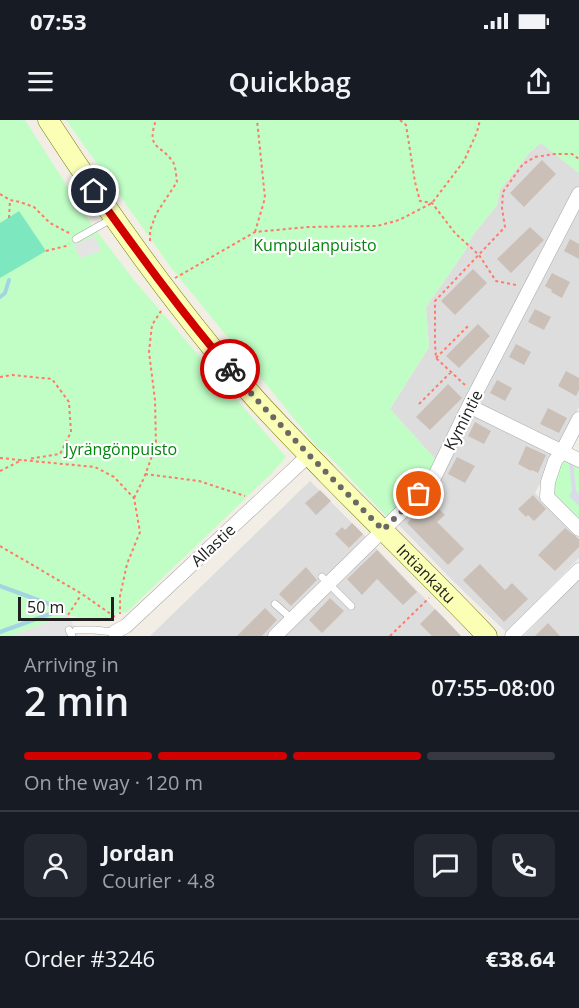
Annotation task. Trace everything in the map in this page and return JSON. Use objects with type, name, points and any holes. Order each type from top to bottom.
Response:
[{"type":"street","name":"Intiankatu","points":[[48,120],[113,218],[201,335],[255,398],[383,530],[435,592],[488,636]]},
{"type":"street","name":"Kymintie","points":[[275,636],[325,580],[383,530],[432,482],[579,194]]},
{"type":"street","points":[[472,400],[579,460]]},
{"type":"street","points":[[579,419],[555,461],[548,482],[547,497],[579,529]]},
{"type":"street","name":"Allastie","points":[[121,630],[309,455]]},
{"type":"street","points":[[512,636],[579,570]]},
{"type":"lane","points":[[76,238],[113,218]]},
{"type":"lane","points":[[325,580],[351,606]]},
{"type":"lane","points":[[275,604],[292,619]]},
{"type":"lane","points":[[72,632],[121,630]]},
{"type":"path","points":[[150,241],[150,231],[156,214],[177,182],[174,164],[155,145],[152,133],[156,120]]},
{"type":"path","points":[[255,232],[265,198],[257,120]]},
{"type":"path","points":[[400,120],[405,125],[420,201],[432,203],[455,232],[479,255],[496,281],[531,288]]},
{"type":"path","points":[[173,279],[255,232],[308,226],[377,226],[399,220],[432,203],[464,161],[480,120]]},
{"type":"path","points":[[472,400],[451,372],[436,358],[435,301],[505,227],[502,208],[504,192],[523,164],[536,156],[555,154],[572,154],[579,159]]},
{"type":"path","points":[[0,194],[10,200],[34,207],[50,223],[76,238],[66,246],[46,251]]},
{"type":"path","points":[[9,218],[10,200]]},
{"type":"path","points":[[134,498],[156,445],[155,400],[148,352],[152,325],[164,306]]},
{"type":"path","points":[[436,358],[469,326]]},
{"type":"path","points":[[419,404],[451,372]]},
{"type":"path","points":[[0,377],[12,375],[52,379],[69,402],[71,432],[60,454],[23,460],[0,471]]},
{"type":"path","points":[[0,458],[95,467],[114,477],[134,498],[140,532],[127,564],[120,596],[121,630]]},
{"type":"path","points":[[145,474],[199,481],[252,499]]},
{"type":"path","points":[[0,546],[107,610],[121,630]]},
{"type":"path","points":[[390,636],[435,592]]},
{"type":"path","points":[[68,615],[82,594]]},
{"type":"shaded area","points":[[541,143],[579,173],[579,186],[436,460],[390,409],[429,347],[426,307],[463,254],[473,235],[497,205],[500,190],[529,153]]},
{"type":"shaded area","points":[[579,205],[579,407],[559,445],[476,403]]},
{"type":"shaded area","points":[[95,236],[101,251],[80,258],[74,245]]},
{"type":"shaded area","points":[[472,411],[555,454],[535,493],[579,539],[579,558],[506,632],[399,525],[395,524]]},
{"type":"shaded area","points":[[569,459],[573,461],[579,506],[569,496],[572,491]]},
{"type":"shaded area","points":[[310,481],[367,538],[269,636],[150,636]]},
{"type":"shaded area","points":[[375,547],[461,636],[284,636],[339,584]]},
{"type":"shaded area","points":[[579,579],[579,636],[524,636]]},
{"type":"shaded area","points":[[68,615],[79,636],[10,636]]},
{"type":"green space","name":"Jyrängönpuisto","points":[[0,120],[25,120],[92,225],[134,280],[286,457],[127,612],[117,613],[111,619],[96,622],[68,615],[10,636],[0,636]]},
{"type":"green space","name":"Kumpulanpuisto","points":[[66,120],[579,120],[579,173],[541,143],[529,153],[500,190],[497,205],[473,235],[463,254],[426,307],[429,347],[390,409],[436,460],[425,481],[387,517],[325,452],[318,448],[172,269]]},
{"type":"green space","points":[[19,211],[46,251],[0,278],[0,223]]},
{"type":"green space","points":[[564,457],[579,465],[579,521],[551,492],[551,482]]},
{"type":"building","points":[[542,160],[556,174],[524,207],[510,193]]},
{"type":"building","points":[[530,227],[544,240],[511,273],[497,259]]},
{"type":"building","points":[[570,239],[579,244],[579,259],[564,251]]},
{"type":"building","points":[[473,269],[487,283],[455,315],[441,301]]},
{"type":"building","points":[[552,273],[570,282],[562,298],[545,286]]},
{"type":"building","points":[[535,309],[551,317],[544,330],[528,322]]},
{"type":"building","points":[[478,324],[490,336],[459,368],[446,356]]},
{"type":"building","points":[[516,344],[531,352],[524,365],[509,357]]},
{"type":"building","points":[[566,371],[579,378],[579,390],[576,396],[558,386]]},
{"type":"building","points":[[497,380],[512,388],[505,401],[490,393]]},
{"type":"building","points":[[448,384],[462,398],[430,430],[416,417]]},
{"type":"building","points":[[548,408],[567,418],[559,433],[540,424]]},
{"type":"building","points":[[475,422],[491,431],[484,444],[468,436]]},
{"type":"building","points":[[526,446],[546,455],[538,473],[518,464]]},
{"type":"building","points":[[457,457],[475,466],[465,483],[448,474]]},
{"type":"building","points":[[320,490],[331,501],[316,515],[305,503]]},
{"type":"building","points":[[533,495],[546,509],[534,521],[518,509]]},
{"type":"building","points":[[430,500],[445,515],[437,522],[464,549],[448,565],[407,523]]},
{"type":"building","points":[[352,523],[363,534],[349,548],[335,534],[342,527],[345,530]]},
{"type":"building","points":[[565,528],[579,539],[579,547],[555,571],[538,555]]},
{"type":"building","points":[[377,550],[417,592],[403,605],[377,579],[362,595],[347,579]]},
{"type":"building","points":[[480,564],[505,590],[512,583],[528,599],[504,622],[463,580]]},
{"type":"building","points":[[306,567],[317,580],[291,606],[279,594]]},
{"type":"building","points":[[330,598],[344,611],[322,633],[309,620]]},
{"type":"building","points":[[265,608],[277,620],[262,636],[237,636]]},
{"type":"building","points":[[435,609],[461,636],[432,636],[420,624]]},
{"type":"building","points":[[548,623],[560,636],[535,636]]},
{"type":"waterway","points":[[0,297],[5,293],[9,280]]},
{"type":"waterway","points":[[0,586],[61,610]]},
{"type":"waterway","points":[[0,632],[61,610]]},
{"type":"way so far","points":[[230,369],[309,455],[383,530],[419,494]]},
{"type":"route","points":[[94,191],[154,275],[230,369]]}]
